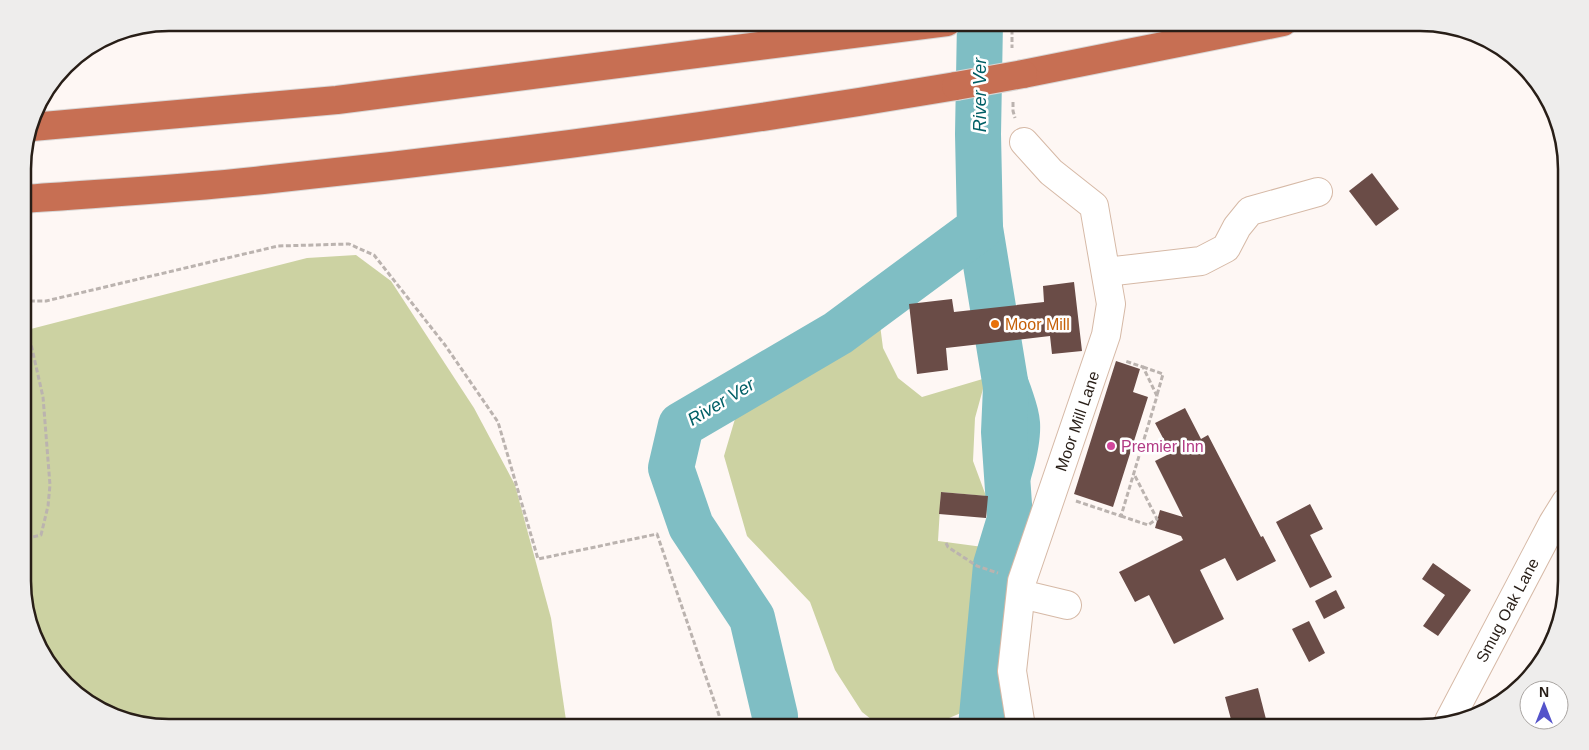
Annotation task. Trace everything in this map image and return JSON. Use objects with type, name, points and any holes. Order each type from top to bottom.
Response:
[{"type":"highway","points":[[38,126],[337,100],[877,31]]},
{"type":"highway","points":[[32,198],[261,181],[520,151],[829,107],[956,86],[1238,31]]},
{"type":"street","name":"Moor Mill Lane","points":[[1020,718],[1012,672],[1022,581],[1101,352],[1111,304],[1094,206],[1051,172],[1024,142]]},
{"type":"street","points":[[1106,272],[1201,261],[1226,248],[1236,227],[1250,211],[1318,192]]},
{"type":"street","name":"Smug Oak Lane","points":[[1452,715],[1558,513]]},
{"type":"street","points":[[1021,594],[1067,606]]},
{"type":"path","points":[[32,301],[46,301],[278,246],[349,244],[374,255],[445,345],[498,422],[538,559],[657,534],[719,719]]},
{"type":"path","points":[[31,537],[41,535],[48,506],[50,485],[43,396],[32,346]]},
{"type":"path","points":[[1101,352],[1163,374],[1120,516]]},
{"type":"path","points":[[1143,367],[1157,396]]},
{"type":"path","points":[[1052,493],[1148,525],[1158,519],[1134,473]]},
{"type":"path","points":[[946,543],[948,547],[977,566]]},
{"type":"green space","points":[[356,255],[391,281],[474,408],[515,485],[551,618],[566,719],[169,719],[142,716],[116,708],[85,690],[60,665],[50,650],[36,617],[32,599],[32,329],[307,258]]},
{"type":"green space","points":[[880,325],[883,348],[898,378],[922,397],[986,378],[975,418],[973,461],[986,496],[941,492],[938,541],[983,547],[975,707],[948,718],[870,718],[862,712],[835,670],[810,602],[747,536],[724,456],[740,402],[798,364]]},
{"type":"water","points":[[1023,366],[1038,409],[1040,434],[1036,461],[1015,527],[998,523],[998,503],[991,490],[983,455],[986,415],[994,370]]},
{"type":"building","points":[[1372,173],[1399,209],[1376,226],[1349,191]]},
{"type":"building","name":"Moor Mill","points":[[1074,282],[1082,351],[1052,354],[1050,336],[946,348],[948,370],[917,374],[909,304],[952,299],[954,312],[1044,302],[1043,286]]},
{"type":"building","points":[[1116,361],[1140,369],[1133,392],[1148,397],[1113,507],[1074,494]]},
{"type":"building","points":[[1185,408],[1201,439],[1208,435],[1261,537],[1263,536],[1276,561],[1237,581],[1225,558],[1200,570],[1224,619],[1174,644],[1149,595],[1135,602],[1119,572],[1183,540],[1181,536],[1155,528],[1160,510],[1183,517],[1155,461],[1171,453],[1155,423]]},
{"type":"building","points":[[941,492],[988,496],[986,518],[939,514]]},
{"type":"building","points":[[1310,504],[1323,529],[1310,535],[1332,577],[1310,588],[1276,522]]},
{"type":"building","points":[[1433,563],[1471,590],[1438,636],[1423,626],[1445,595],[1422,579]]},
{"type":"building","points":[[1336,590],[1345,608],[1324,619],[1315,601]]},
{"type":"building","points":[[1309,621],[1325,653],[1309,662],[1292,629]]},
{"type":"building","points":[[1258,688],[1266,718],[1231,718],[1225,697]]},
{"type":"waterway","name":"River Ver","points":[[775,719],[752,618],[691,526],[671,468],[681,425],[838,333],[980,228],[978,134],[980,31]]},
{"type":"waterway","name":"River Ver","points":[[980,228],[1006,387],[1004,432],[1010,519],[996,565],[982,718]]},
{"type":"place","name":"Moor Mill","points":[[995,324]]},
{"type":"place","name":"Premier Inn","points":[[1111,446]]}]
